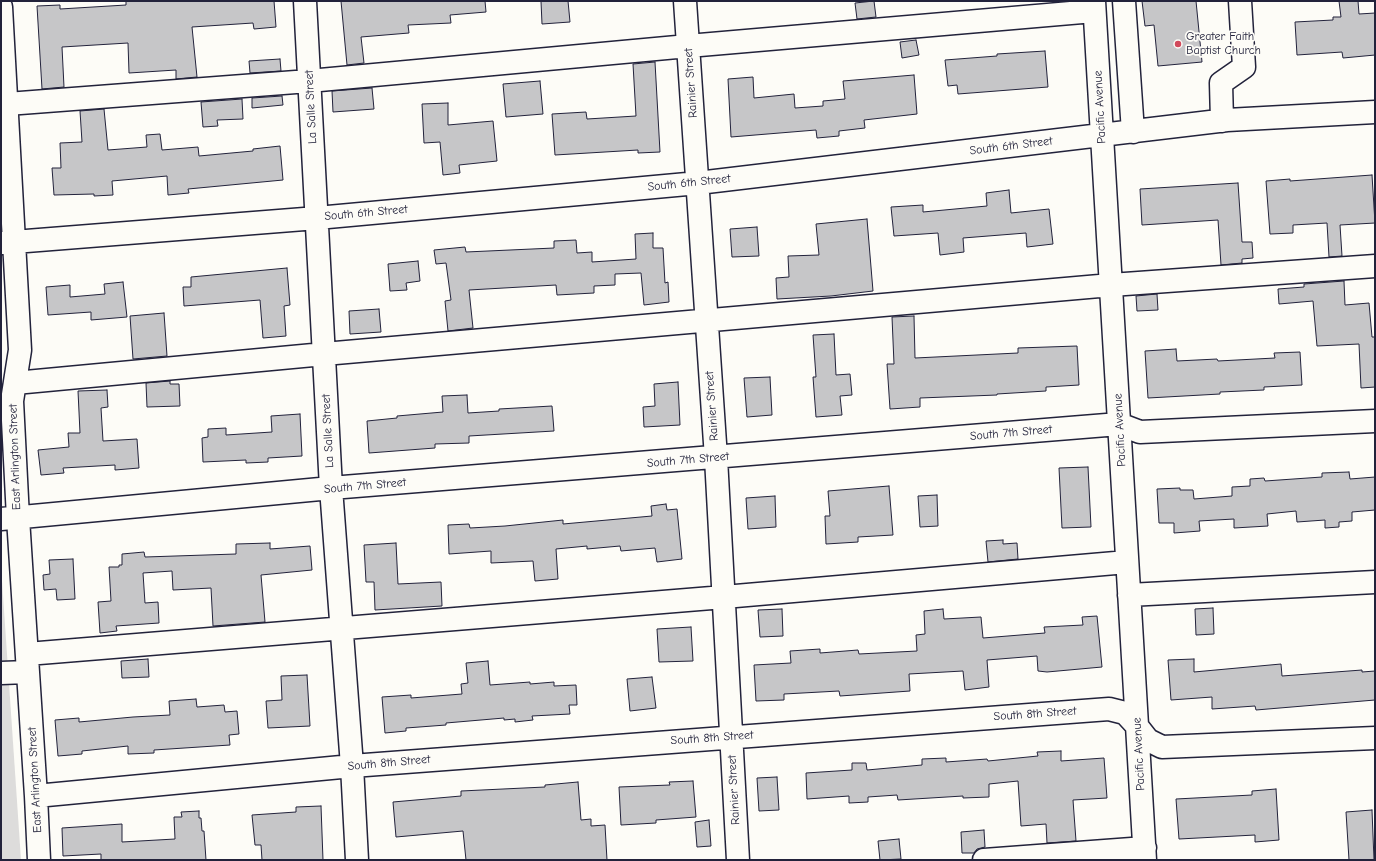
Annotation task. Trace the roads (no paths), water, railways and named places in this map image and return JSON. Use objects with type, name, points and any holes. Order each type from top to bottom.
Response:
[{"type":"street","name":"La Salle Street","points":[[305,1],[331,488],[352,766],[357,860]]},
{"type":"street","name":"Rainier Street","points":[[685,1],[716,458],[738,860]]},
{"type":"street","points":[[1124,1],[1133,132]]},
{"type":"street","points":[[1222,121],[1221,83],[1244,67],[1240,1]]},
{"type":"street","name":"East Arlington Street","points":[[1,6],[7,104],[9,294],[20,350],[12,401],[9,519],[27,663],[39,860]]},
{"type":"street","points":[[7,104],[309,81],[688,46],[1094,6]]},
{"type":"street","name":"Pacific Avenue","points":[[1094,6],[1145,854]]},
{"type":"street","name":"South 6th Street","points":[[8,243],[317,218],[698,183],[1222,121],[1375,112]]},
{"type":"street","points":[[15,383],[324,354],[1111,285],[1375,266]]},
{"type":"street","name":"South 7th Street","points":[[9,519],[331,488],[716,458],[1119,424],[1140,432],[1375,421]]},
{"type":"street","points":[[1,674],[27,663],[342,628],[1127,562]]},
{"type":"street","points":[[1129,595],[1375,582]]},
{"type":"street","name":"South 8th Street","points":[[36,796],[352,766],[1109,708],[1125,713],[1148,740],[1162,747],[1375,738]]},
{"type":"street","points":[[984,860],[1145,854]]},
{"type":"place","name":"Greater Faith Baptist Church","points":[[1178,44]]}]
